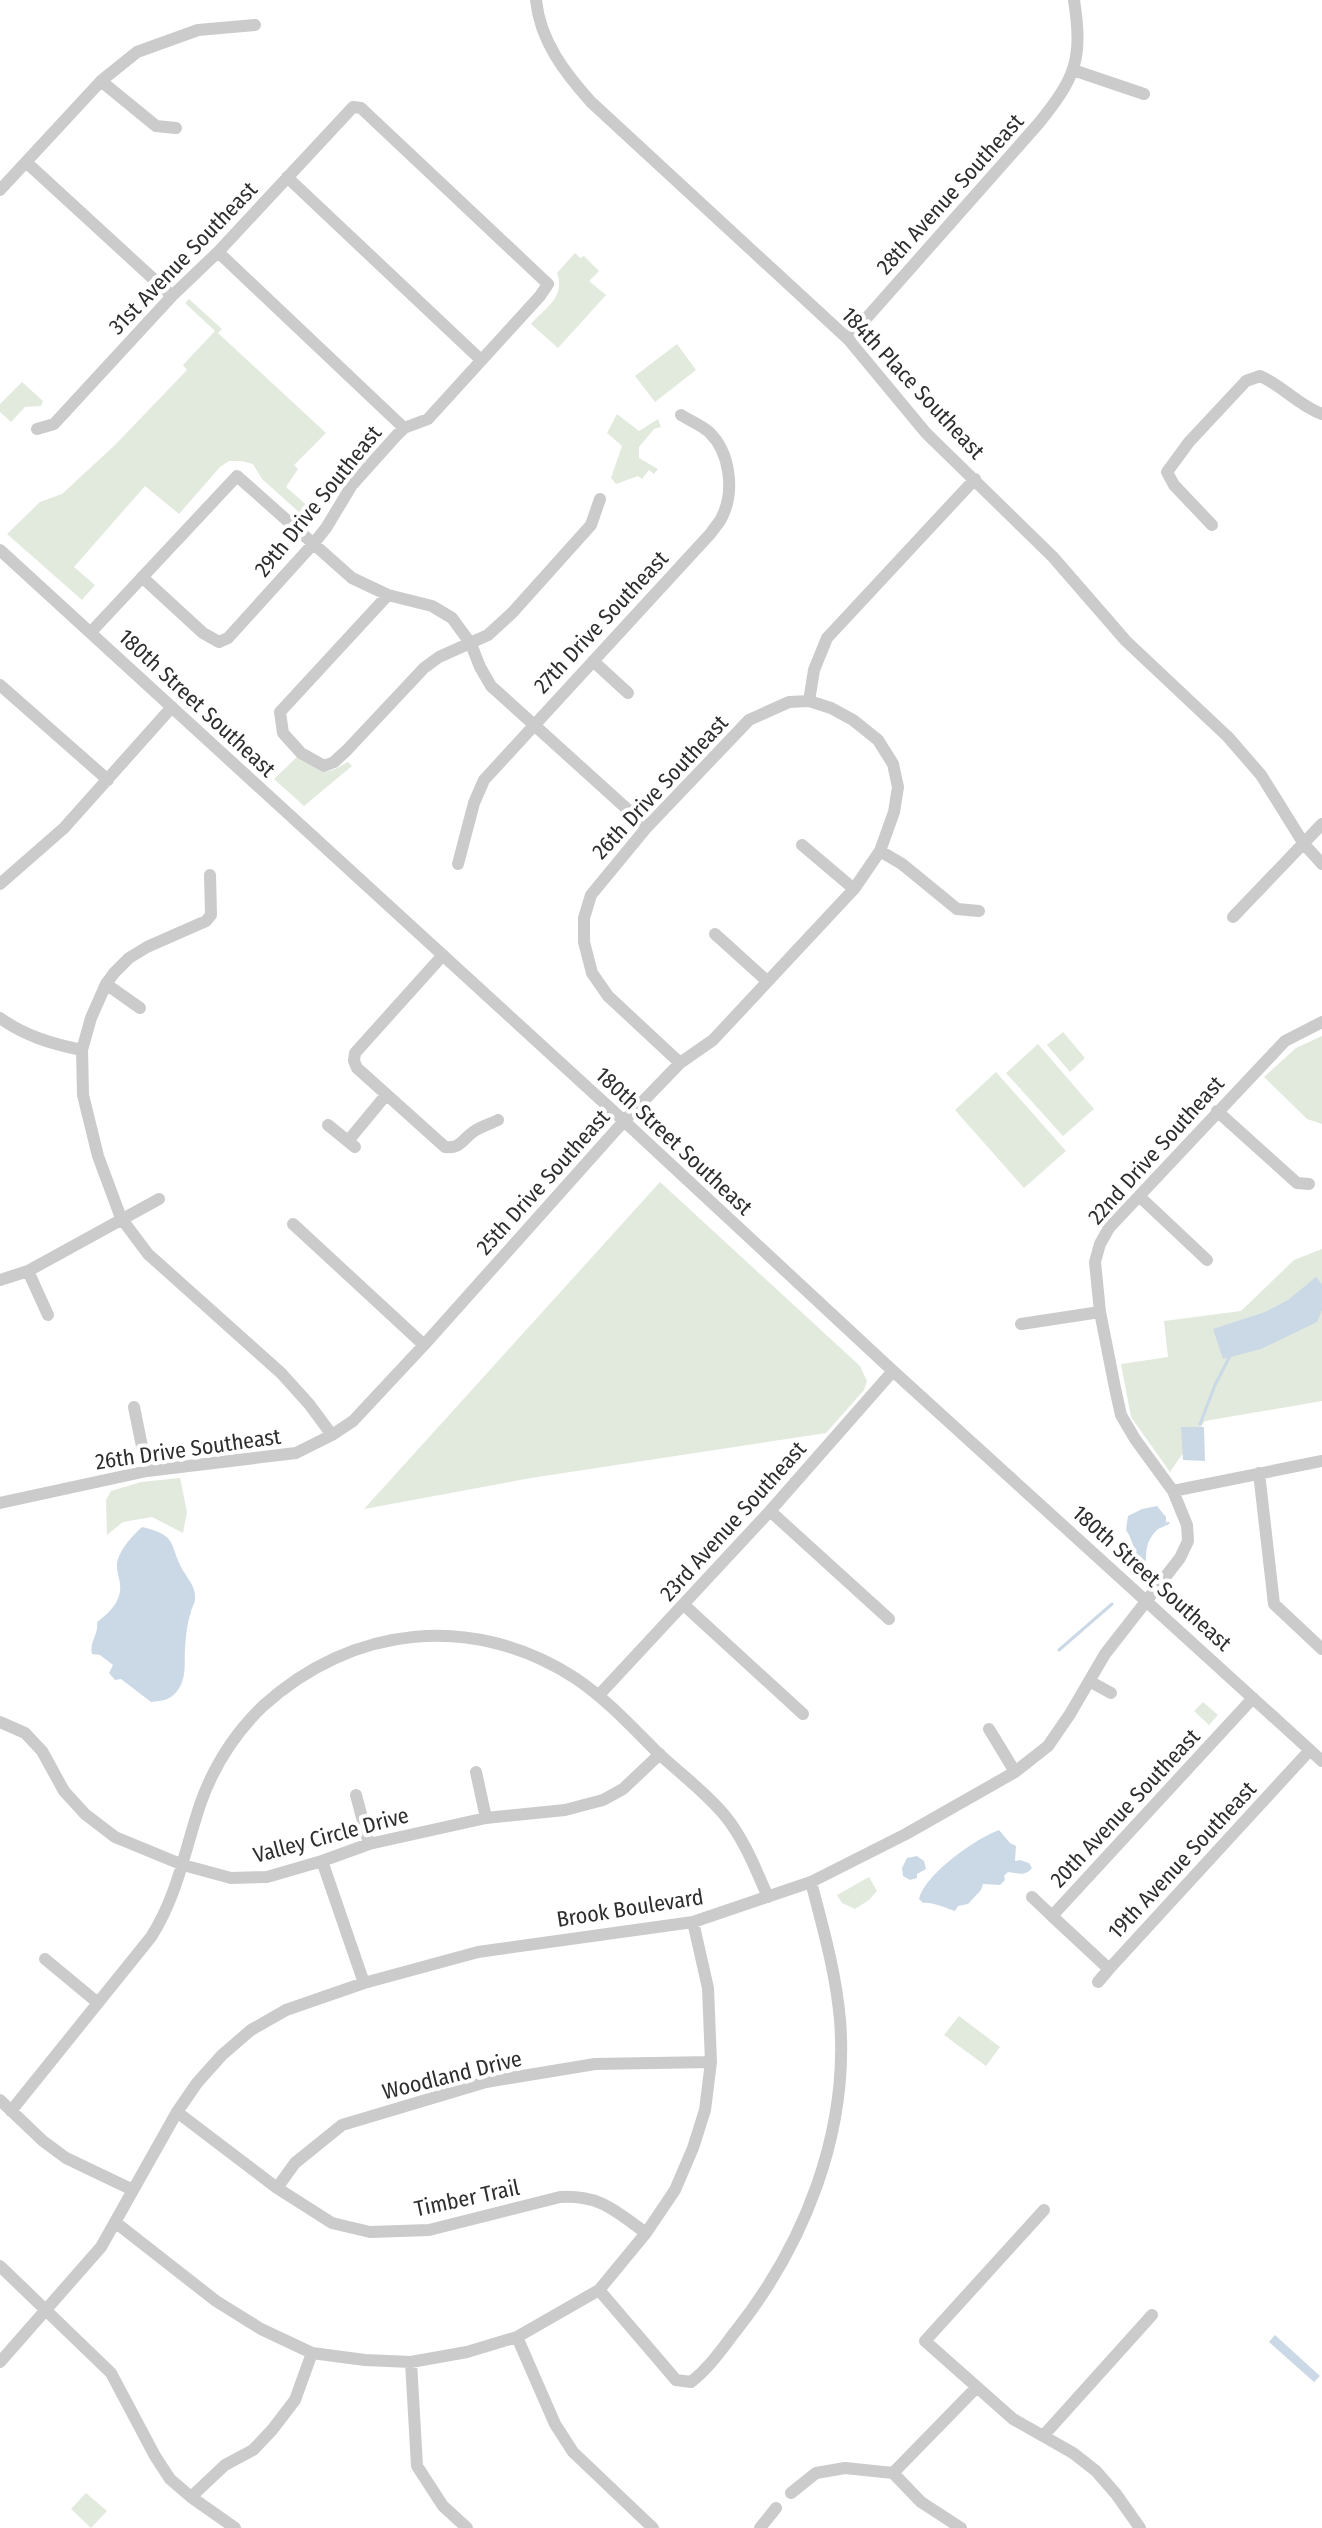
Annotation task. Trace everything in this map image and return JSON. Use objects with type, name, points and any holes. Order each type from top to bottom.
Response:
[{"type":"street","points":[[1074,0],[1079,47],[1073,70],[1144,94]]},
{"type":"street","name":"184th Place Southeast","points":[[536,4],[548,41],[563,70],[591,102],[848,339],[926,433],[1053,557],[1126,641],[1228,737],[1261,775],[1304,844],[1322,864]]},
{"type":"street","points":[[0,190],[101,81],[137,52],[198,30],[255,25]]},
{"type":"street","name":"28th Avenue Southeast","points":[[848,339],[1060,98],[1073,70]]},
{"type":"street","points":[[101,81],[156,126],[176,128]]},
{"type":"street","name":"31st Avenue Southeast","points":[[37,429],[54,424],[353,107],[361,108],[548,284]]},
{"type":"street","points":[[26,162],[172,296]]},
{"type":"street","points":[[287,177],[481,360]]},
{"type":"street","points":[[218,252],[404,428]]},
{"type":"street","name":"29th Drive Southeast","points":[[142,577],[203,633],[219,642],[228,638],[314,543],[352,485],[404,428],[428,419],[548,284]]},
{"type":"street","points":[[1212,525],[1174,485],[1167,472],[1189,442],[1246,381],[1260,376],[1273,381],[1311,410],[1322,414]]},
{"type":"street","name":"27th Drive Southeast","points":[[458,864],[474,803],[484,780],[711,533],[722,517],[728,496],[729,475],[724,454],[709,432],[681,415]]},
{"type":"street","points":[[91,632],[237,476],[352,578],[388,595],[432,606],[452,618],[471,644],[491,686],[647,827]]},
{"type":"street","points":[[809,701],[814,670],[827,638],[975,479]]},
{"type":"street","points":[[388,595],[280,712],[283,733],[301,753],[324,766],[334,762],[347,750],[424,668],[439,657],[488,635],[512,613],[591,525],[600,499]]},
{"type":"street","name":"180th Street Southeast","points":[[0,550],[1322,1761]]},
{"type":"street","points":[[593,661],[628,693]]},
{"type":"street","points":[[0,685],[108,780]]},
{"type":"street","name":"26th Drive Southeast","points":[[680,1063],[608,996],[592,973],[584,937],[584,918],[591,895],[647,827],[749,720],[789,702],[809,701]]},
{"type":"street","name":"25th Drive Southeast","points":[[332,1435],[353,1421],[424,1345],[624,1121],[680,1063],[713,1040],[854,889],[880,851],[894,812],[898,787],[893,764],[878,740],[853,720],[809,701]]},
{"type":"street","points":[[0,884],[64,828],[172,707]]},
{"type":"street","points":[[1233,917],[1322,824]]},
{"type":"street","points":[[802,845],[854,889]]},
{"type":"street","points":[[880,851],[902,864],[957,909],[979,911]]},
{"type":"street","points":[[210,875],[211,915],[206,921],[129,958],[106,984],[91,1018],[82,1050],[83,1095],[98,1156],[121,1218],[148,1254],[281,1373],[332,1435]]},
{"type":"street","points":[[715,934],[767,981]]},
{"type":"street","points":[[443,955],[355,1053],[354,1061],[357,1068],[445,1147],[462,1144],[474,1132],[498,1120]]},
{"type":"street","points":[[106,984],[140,1008]]},
{"type":"street","points":[[0,1018],[50,1043],[82,1050]]},
{"type":"street","name":"22nd Drive Southeast","points":[[1173,1491],[1121,1415],[1100,1312],[1095,1262],[1100,1244],[1109,1228],[1285,1041],[1322,1022]]},
{"type":"street","points":[[328,1125],[352,1144],[386,1095]]},
{"type":"street","points":[[1217,1111],[1297,1183],[1309,1184]]},
{"type":"street","points":[[1139,1196],[1207,1260]]},
{"type":"street","points":[[0,1280],[28,1271],[159,1199]]},
{"type":"street","points":[[293,1224],[424,1345]]},
{"type":"street","points":[[28,1271],[48,1315]]},
{"type":"street","points":[[1021,1324],[1100,1312]]},
{"type":"street","name":"23rd Avenue Southeast","points":[[599,1695],[770,1511],[893,1371]]},
{"type":"street","points":[[134,1407],[147,1471]]},
{"type":"street","name":"26th Drive Southeast","points":[[0,1503],[147,1471],[296,1453],[332,1435]]},
{"type":"street","points":[[1173,1491],[1322,1461]]},
{"type":"street","points":[[1259,1473],[1274,1604],[1322,1649]]},
{"type":"street","name":"Brook Boulevard","points":[[115,2222],[177,2112],[197,2083],[222,2055],[251,2030],[286,2010],[364,1983],[478,1952],[693,1922],[811,1882],[906,1834],[1015,1772],[1048,1746],[1105,1654],[1180,1558],[1188,1541],[1187,1525],[1173,1491]]},
{"type":"street","points":[[770,1511],[889,1619]]},
{"type":"street","points":[[684,1605],[803,1714]]},
{"type":"street","points":[[11,2111],[151,1937],[166,1913],[202,1801],[219,1761],[262,1707],[328,1659],[396,1639],[440,1634],[509,1646],[572,1677],[599,1695],[726,1817],[749,1854],[768,1897]]},
{"type":"street","points":[[1089,1681],[1111,1693]]},
{"type":"street","name":"20th Avenue Southeast","points":[[1081,1943],[1052,1916],[1253,1698]]},
{"type":"street","name":"Valley Circle Drive","points":[[2,1722],[25,1733],[42,1751],[64,1791],[85,1814],[115,1837],[183,1865],[231,1878],[267,1877],[369,1844],[486,1818],[565,1810],[603,1800],[623,1789],[660,1754]]},
{"type":"street","points":[[989,1729],[1015,1772]]},
{"type":"street","name":"19th Avenue Southeast","points":[[1081,1943],[1109,1969],[1310,1750]]},
{"type":"street","points":[[476,1772],[486,1818]]},
{"type":"street","points":[[356,1795],[369,1844]]},
{"type":"street","points":[[322,1861],[364,1983]]},
{"type":"street","points":[[599,2290],[676,2380],[691,2382],[705,2370],[760,2301],[789,2252],[814,2194],[832,2135],[841,2068],[834,1973],[811,1882]]},
{"type":"street","points":[[1032,1897],[1052,1916]]},
{"type":"street","points":[[0,2362],[101,2247],[115,2222],[216,2301],[261,2329],[312,2353],[411,2362],[467,2352],[517,2337],[599,2290],[646,2233],[675,2190],[705,2110],[711,2062],[708,1988],[693,1922]]},
{"type":"street","points":[[45,1959],[98,2003]]},
{"type":"street","points":[[1098,1982],[1109,1969]]},
{"type":"street","name":"Woodland Drive","points":[[277,2188],[295,2163],[342,2125],[486,2082],[595,2064],[711,2062]]},
{"type":"street","points":[[0,2100],[43,2141],[66,2158],[133,2190]]},
{"type":"street","name":"Timber Trail","points":[[177,2112],[277,2188],[332,2223],[370,2232],[429,2230],[560,2197],[579,2196],[602,2202],[646,2233]]},
{"type":"street","points":[[1044,2210],[925,2341],[1013,2419],[1073,2453],[1096,2471],[1140,2528]]},
{"type":"street","points":[[0,2266],[111,2373],[170,2479],[235,2528]]},
{"type":"street","points":[[1044,2435],[1152,2315]]},
{"type":"street","points":[[517,2337],[555,2424],[573,2452],[653,2528]]},
{"type":"street","points":[[191,2497],[225,2465],[253,2450],[272,2430],[295,2400],[312,2353]]},
{"type":"street","points":[[411,2362],[417,2466],[443,2506],[467,2528]]},
{"type":"street","points":[[893,2473],[976,2388]]},
{"type":"street","points":[[791,2493],[816,2473],[845,2468],[893,2473],[921,2502],[961,2528]]},
{"type":"street","points":[[760,2528],[776,2508]]},
{"type":"shaded area","points":[[575,253],[580,258],[584,256],[599,271],[589,281],[606,295],[558,348],[531,324],[556,295],[559,289],[557,273]]},
{"type":"shaded area","points":[[189,299],[222,329],[218,333],[326,433],[294,465],[298,469],[286,487],[319,516],[309,521],[262,479],[253,464],[241,461],[229,461],[220,467],[179,514],[145,486],[74,567],[95,585],[82,600],[7,534],[40,502],[62,494],[115,445],[187,370],[183,365],[215,331],[185,303]]},
{"type":"shaded area","points":[[677,344],[696,370],[655,402],[635,376]]},
{"type":"shaded area","points":[[22,382],[43,401],[41,406],[25,407],[11,422],[0,412],[0,404]]},
{"type":"shaded area","points":[[617,414],[639,431],[658,419],[661,427],[654,429],[639,447],[639,458],[658,469],[654,474],[649,470],[642,479],[638,476],[616,484],[611,478],[622,446],[607,433]]},
{"type":"shaded area","points":[[299,755],[322,771],[333,770],[348,762],[352,766],[304,806],[274,779]]},
{"type":"shaded area","points":[[1063,1032],[1085,1058],[1070,1072],[1047,1045]]},
{"type":"shaded area","points":[[1322,1036],[1322,1124],[1307,1119],[1264,1077],[1296,1048]]},
{"type":"shaded area","points":[[1038,1044],[1094,1109],[1063,1136],[1006,1073]]},
{"type":"shaded area","points":[[996,1072],[1066,1151],[1024,1188],[955,1110]]},
{"type":"shaded area","points":[[660,1182],[860,1366],[867,1381],[864,1390],[826,1433],[531,1478],[364,1509]]},
{"type":"shaded area","points":[[1322,1249],[1322,1401],[1205,1421],[1170,1472],[1131,1417],[1121,1364],[1168,1357],[1164,1321],[1241,1311],[1294,1260]]},
{"type":"shaded area","points":[[180,1478],[187,1512],[183,1533],[152,1517],[123,1522],[107,1535],[106,1500],[111,1491],[141,1482]]},
{"type":"shaded area","points":[[1203,1702],[1218,1715],[1209,1725],[1194,1711]]},
{"type":"shaded area","points":[[869,1877],[877,1891],[869,1900],[855,1909],[842,1903],[837,1895]]},
{"type":"shaded area","points":[[959,2016],[1000,2047],[986,2066],[944,2035]]},
{"type":"shaded area","points":[[86,2493],[107,2511],[91,2528],[71,2509]]},
{"type":"water","points":[[1316,1277],[1322,1284],[1322,1310],[1317,1322],[1261,1349],[1223,1359],[1213,1329],[1265,1312],[1288,1300]]},
{"type":"water","points":[[1181,1427],[1204,1427],[1205,1461],[1183,1460]]},
{"type":"water","points":[[1157,1506],[1166,1517],[1166,1522],[1149,1542],[1146,1567],[1139,1560],[1126,1530],[1128,1516]]},
{"type":"water","points":[[142,1527],[168,1538],[195,1596],[188,1625],[181,1685],[169,1698],[151,1702],[121,1679],[115,1680],[109,1673],[113,1665],[100,1655],[92,1654],[91,1650],[97,1622],[110,1611],[119,1596],[117,1565],[120,1555]]},
{"type":"water","points":[[999,1830],[1016,1846],[1015,1861],[1029,1863],[1032,1868],[1027,1873],[1008,1872],[1000,1885],[983,1884],[968,1904],[958,1906],[955,1911],[923,1903],[919,1899],[931,1879],[952,1858]]},
{"type":"water","points":[[917,1856],[924,1861],[926,1869],[910,1880],[903,1876],[902,1868],[907,1858]]},
{"type":"water","points":[[1275,2335],[1320,2376],[1314,2382],[1269,2342]]},
{"type":"waterway","points":[[1200,1424],[1231,1354]]},
{"type":"waterway","points":[[1159,1527],[1168,1523]]},
{"type":"waterway","points":[[1059,1650],[1112,1604]]}]
